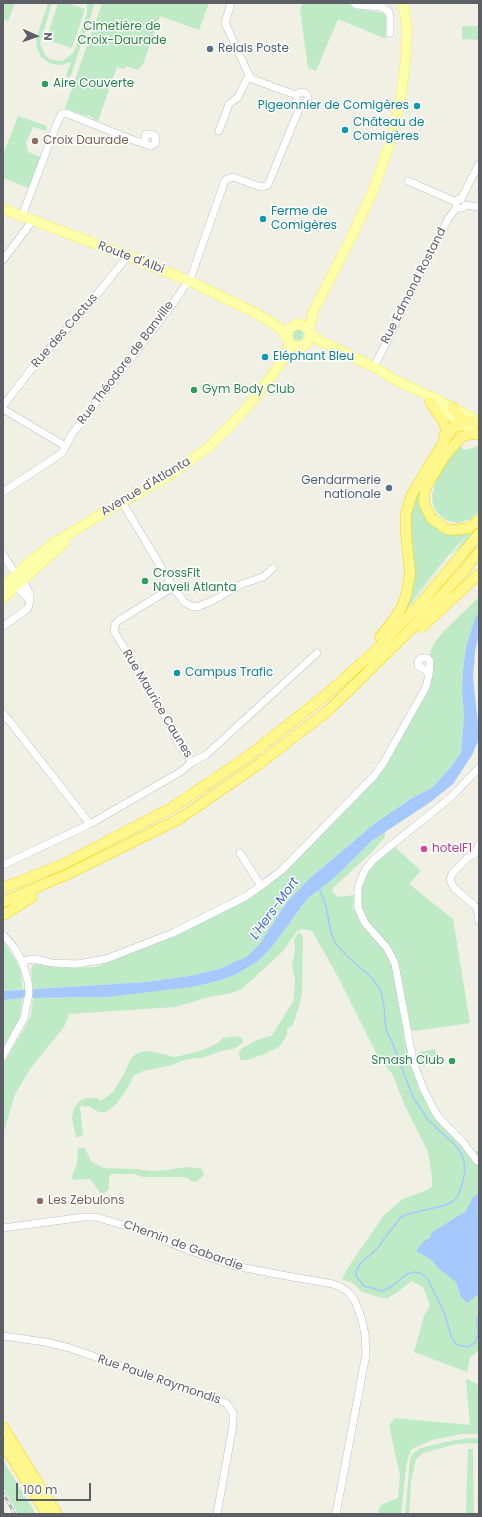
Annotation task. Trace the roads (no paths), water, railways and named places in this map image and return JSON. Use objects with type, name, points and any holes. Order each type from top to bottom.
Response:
[{"type":"highway","points":[[430,402],[443,421],[446,429],[444,441]]},
{"type":"highway","points":[[445,456],[448,447],[458,431],[460,422],[458,413],[452,407]]},
{"type":"highway","points":[[345,677],[386,631],[402,606],[406,596],[410,574],[406,523],[408,503],[412,494],[453,427],[460,422],[467,420],[479,422]]},
{"type":"highway","points":[[478,434],[471,434],[461,437],[445,456],[425,490],[424,499],[428,513],[432,519],[440,525],[454,530],[469,528],[479,520]]},
{"type":"highway","points":[[3,888],[64,864],[172,807],[250,755],[327,694],[374,652],[422,602],[479,534]]},
{"type":"highway","points":[[3,902],[20,896],[68,874],[179,818],[259,764],[330,709],[395,646],[428,611],[479,552]]},
{"type":"highway","points":[[395,646],[412,637],[479,574]]},
{"type":"highway","points":[[3,915],[24,900],[46,890],[68,874]]},
{"type":"highway","points":[[3,1427],[57,1514]]},
{"type":"highway","points":[[3,1444],[47,1514]]},
{"type":"main road","points":[[304,345],[310,338],[309,331],[314,310],[366,208],[384,160],[396,120],[403,82],[407,43],[403,3]]},
{"type":"main road","points":[[406,21],[411,3]]},
{"type":"main road","name":"Route d'Albi","points":[[3,209],[128,256],[189,281],[256,313],[285,323],[296,324]]},
{"type":"main road","points":[[314,310],[305,319],[288,330],[288,340],[294,346],[318,346],[381,376],[396,381]]},
{"type":"main road","name":"Route d'Albi","points":[[256,313],[281,329],[288,340]]},
{"type":"main road","points":[[296,324],[304,325],[320,341],[374,367],[396,381],[428,395],[479,422]]},
{"type":"main road","name":"Avenue d'Atlanta","points":[[3,587],[18,578],[44,551],[78,528],[173,473],[209,447],[242,414],[260,392],[286,356],[288,340]]},
{"type":"main road","name":"Avenue d'Atlanta","points":[[260,392],[275,379],[304,345]]},
{"type":"main road","points":[[412,389],[478,434]]},
{"type":"main road","name":"Avenue d'Atlanta","points":[[3,598],[12,591],[18,578]]},
{"type":"street","points":[[231,3],[224,23],[249,75],[252,79],[296,95]]},
{"type":"street","points":[[354,3],[356,5],[382,7],[385,9],[390,17],[390,33]]},
{"type":"street","points":[[219,132],[229,104],[238,97],[249,75]]},
{"type":"street","points":[[302,91],[306,93],[308,96],[306,102],[301,104],[296,100],[296,95],[302,91]]},
{"type":"street","name":"Rue Théodore de Banville","points":[[3,492],[62,453],[72,434],[189,281],[226,180],[233,176],[258,186],[262,187],[268,185],[301,104]]},
{"type":"street","points":[[22,216],[61,114],[68,114],[151,146],[156,143],[155,136],[146,134],[144,143]]},
{"type":"street","name":"Rue Edmond Rostand","points":[[374,367],[448,219],[460,203],[479,164]]},
{"type":"street","points":[[408,181],[460,203],[479,207]]},
{"type":"street","points":[[3,260],[33,220]]},
{"type":"street","name":"Rue des Cactus","points":[[3,407],[33,368],[90,303],[128,256]]},
{"type":"street","points":[[3,407],[65,446]]},
{"type":"street","points":[[125,501],[127,512],[136,523],[173,587],[184,602],[191,606],[197,607],[212,601],[242,584],[263,577],[273,568]]},
{"type":"street","points":[[3,555],[18,578],[26,586],[30,595],[28,608],[3,626]]},
{"type":"street","name":"Rue Maurice Caunes","points":[[3,865],[90,824],[182,771],[192,762],[179,745],[170,725],[114,631],[115,625],[118,621],[173,587]]},
{"type":"street","points":[[192,762],[206,755],[317,653]]},
{"type":"street","points":[[22,961],[34,959],[52,963],[77,964],[106,959],[173,932],[245,897],[261,886],[282,870],[374,776],[384,762],[424,692],[428,679]]},
{"type":"street","points":[[3,713],[90,824]]},
{"type":"street","points":[[478,1161],[463,1142],[440,1119],[423,1088],[414,1061],[395,964],[387,948],[365,923],[358,908],[358,887],[365,870],[373,860],[450,798],[479,768]]},
{"type":"street","points":[[479,844],[476,856],[468,857],[452,874],[451,882],[456,890],[477,909],[479,921]]},
{"type":"street","points":[[240,853],[261,886]]},
{"type":"street","points":[[3,1056],[24,1018],[28,999],[28,986],[22,961],[14,947],[4,936]]},
{"type":"street","name":"Chemin de Gabardie","points":[[3,1228],[84,1216],[96,1217],[143,1231],[188,1250],[235,1266],[333,1284],[348,1292],[355,1301],[361,1317],[365,1334],[366,1354],[336,1514]]},
{"type":"street","name":"Rue Paule Raymondis","points":[[3,1336],[45,1342],[70,1348],[226,1403],[233,1413],[233,1425],[217,1514]]},
{"type":"water","points":[[479,611],[479,633],[475,652],[473,678],[478,723],[478,741],[472,755],[453,784],[429,803],[373,840],[333,879],[308,898],[271,948],[258,961],[237,974],[221,980],[192,987],[107,997],[23,998],[3,1000],[3,991],[146,982],[189,976],[219,969],[248,956],[261,942],[287,902],[310,878],[374,824],[412,798],[432,788],[461,753],[464,716],[462,690],[463,670],[466,647],[475,618]]},
{"type":"water","points":[[479,1193],[479,1295],[467,1303],[461,1297],[456,1282],[437,1267],[432,1260],[416,1251],[423,1242],[431,1237],[431,1233],[466,1211],[473,1197]]},
{"type":"waterway","points":[[319,888],[326,906],[331,933],[336,944],[372,978],[381,991],[386,1030],[413,1097],[429,1121],[455,1145],[462,1155],[465,1171],[462,1185],[457,1197],[453,1201],[446,1205],[401,1217],[377,1249],[361,1263],[356,1271],[356,1276],[364,1286],[382,1291],[391,1287],[407,1274],[414,1272],[420,1273],[427,1278],[444,1312],[451,1336],[458,1345],[468,1347],[475,1343],[478,1334],[477,1319],[479,1317]]},
{"type":"railway","points":[[3,1493],[15,1514]]},
{"type":"place","name":"Relais Poste","points":[[210,49]]},
{"type":"place","name":"Aire Couverte","points":[[45,84]]},
{"type":"place","name":"Pigeonnier de Comigères","points":[[417,106]]},
{"type":"place","name":"Château de Comigères","points":[[345,130]]},
{"type":"place","name":"Croix Daurade","points":[[35,141]]},
{"type":"place","name":"Ferme de Comigères","points":[[263,219]]},
{"type":"place","name":"Eléphant Bleu","points":[[265,357]]},
{"type":"place","name":"Gym Body Club","points":[[194,390]]},
{"type":"place","name":"Gendarmerie nationale","points":[[389,488]]},
{"type":"place","name":"CrossFit Naveli Atlanta","points":[[145,581]]},
{"type":"place","name":"Campus Trafic","points":[[177,673]]},
{"type":"place","name":"hotelF1","points":[[424,849]]},
{"type":"place","name":"Smash Club","points":[[452,1061]]},
{"type":"place","name":"Les Zebulons","points":[[40,1201]]},
{"type":"park label","name":"Cimetière de Croix-Daurade","points":[[122,34]]},
{"type":"water label","name":"L'Hers-Mort","points":[[275,909]]}]
